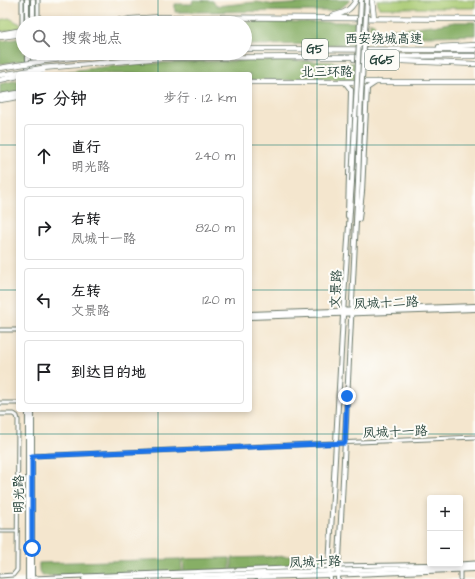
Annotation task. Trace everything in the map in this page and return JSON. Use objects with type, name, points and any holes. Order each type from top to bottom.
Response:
[{"type":"highway","points":[[322,17],[345,13],[351,9],[356,0]]},
{"type":"highway","points":[[372,0],[374,18]]},
{"type":"highway","points":[[252,17],[475,19]]},
{"type":"highway","points":[[0,34],[16,32]]},
{"type":"highway","points":[[0,38],[16,33]]},
{"type":"highway","name":"G65","points":[[384,49],[475,45]]},
{"type":"highway","name":"西安绕城高速","points":[[252,49],[475,50]]},
{"type":"highway","name":"G65","points":[[289,56],[475,64]]},
{"type":"highway","name":"西安绕城高速","points":[[252,57],[475,56]]},
{"type":"highway","points":[[0,68],[53,60]]},
{"type":"highway","name":"西安绕城高速","points":[[28,72],[80,64],[133,60]]},
{"type":"highway","points":[[34,72],[42,69]]},
{"type":"highway","name":"西安绕城高速","points":[[0,75],[16,74]]},
{"type":"highway","points":[[0,80],[16,75]]},
{"type":"highway","name":"北三环路","points":[[252,82],[475,82]]},
{"type":"highway","points":[[0,96],[16,93]]},
{"type":"highway","points":[[0,100],[16,97]]},
{"type":"main road","points":[[28,0],[28,16]]},
{"type":"main road","points":[[33,0],[33,16]]},
{"type":"main road","name":"文景路","points":[[330,573],[361,0]]},
{"type":"main road","name":"文景路","points":[[338,573],[357,231],[361,95],[367,0]]},
{"type":"main road","points":[[28,60],[28,72]]},
{"type":"main road","points":[[33,72],[34,60]]},
{"type":"main road","points":[[345,82],[351,90],[347,209],[349,226]]},
{"type":"main road","points":[[357,231],[362,192],[367,88],[376,82]]},
{"type":"main road","name":"凤城十二路","points":[[352,312],[475,306]]},
{"type":"main road","name":"凤城十二路","points":[[252,316],[475,309]]},
{"type":"main road","name":"明光路","points":[[28,412],[31,579]]},
{"type":"main road","name":"明光路","points":[[30,456],[32,412]]},
{"type":"main road","name":"凤城十路","points":[[463,566],[475,566]]},
{"type":"main road","name":"凤城十路","points":[[84,579],[338,573],[443,567]]},
{"type":"main road","name":"凤城十路","points":[[184,579],[330,573]]},
{"type":"street","points":[[22,0],[23,16]]},
{"type":"street","points":[[38,0],[38,16]]},
{"type":"street","points":[[0,330],[16,330]]},
{"type":"street","points":[[0,403],[16,403]]},
{"type":"street","points":[[0,414],[14,414],[17,416],[18,420],[17,570],[13,575],[0,576]]},
{"type":"street","name":"凤城十一路","points":[[30,456],[475,437]]},
{"type":"street","points":[[0,531],[17,531]]},
{"type":"street","points":[[338,573],[427,566]]},
{"type":"street","points":[[460,567],[460,579]]},
{"type":"street","points":[[31,579],[330,573]]},
{"type":"green space","points":[[193,0],[213,1],[216,6],[257,2],[275,5],[322,2],[329,0],[350,0],[341,7],[330,11],[175,12],[175,4],[192,4]]},
{"type":"green space","points":[[377,0],[475,0],[475,8],[379,8]]},
{"type":"green space","points":[[9,18],[16,22],[16,29],[0,32],[0,20]]},
{"type":"green space","points":[[252,22],[358,22],[357,44],[252,45]]},
{"type":"green space","points":[[370,22],[374,23],[376,31],[390,31],[392,28],[402,29],[431,25],[434,26],[454,22],[475,22],[475,35],[382,37],[370,32]]},
{"type":"green space","points":[[16,39],[16,60],[26,60],[0,64],[0,41]]},
{"type":"green space","points":[[289,60],[356,63],[355,80],[252,80],[252,72],[65,72],[109,66],[199,61]]},
{"type":"green space","points":[[16,80],[16,92],[0,95],[0,84]]},
{"type":"green space","points":[[294,556],[294,569],[232,571],[232,558]]},
{"type":"green space","points":[[296,556],[327,556],[327,563],[324,566],[296,568]]},
{"type":"green space","points":[[230,558],[230,571],[184,572],[183,559]]},
{"type":"green space","points":[[181,559],[182,572],[43,576],[40,574],[39,569],[39,563]]},
{"type":"route","points":[[32,548],[32,456],[345,443],[347,396]]}]
